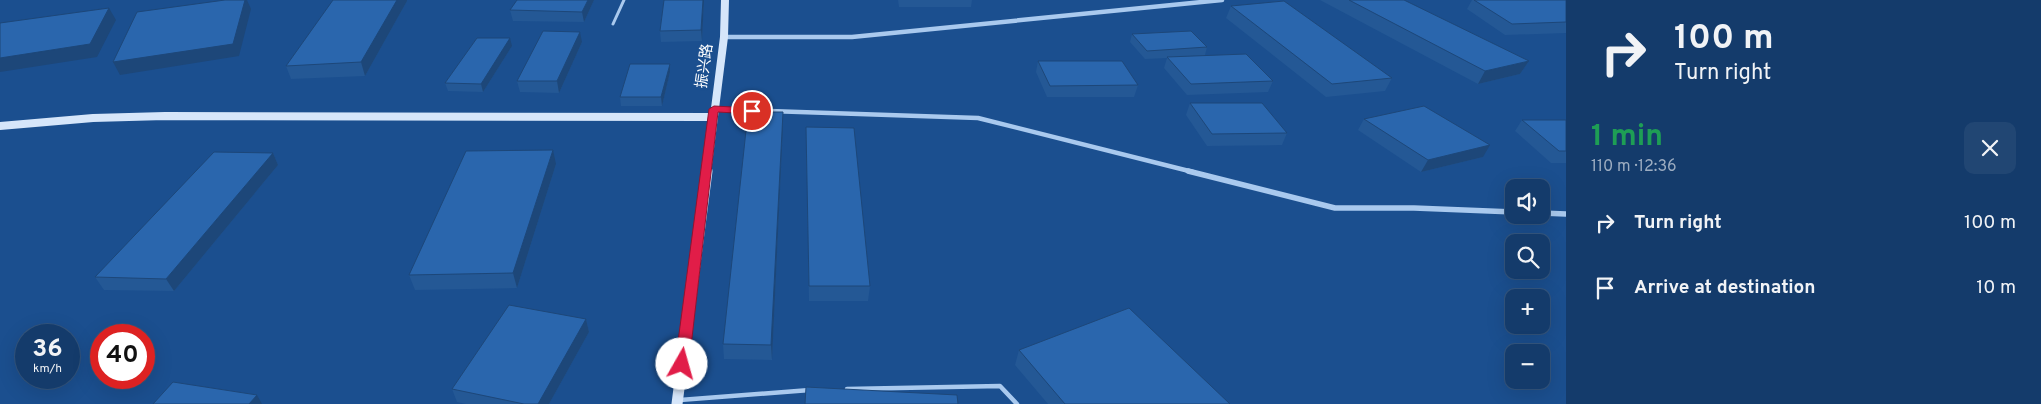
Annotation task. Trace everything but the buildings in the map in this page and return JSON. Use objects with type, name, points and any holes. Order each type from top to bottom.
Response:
[{"type":"street","name":"振兴路","points":[[677,402],[724,36],[725,0]]},
{"type":"street","points":[[724,36],[852,37],[1222,0]]},
{"type":"street","points":[[0,126],[93,118],[165,116],[714,113],[978,118],[1335,208],[1414,208],[1505,212]]},
{"type":"street","points":[[1550,213],[1566,214]]},
{"type":"lane","points":[[613,24],[624,0]]},
{"type":"lane","points":[[837,390],[1000,386],[1017,404]]},
{"type":"lane","points":[[677,402],[779,391],[818,390]]},
{"type":"route","points":[[682,364],[714,109],[752,111]]}]
